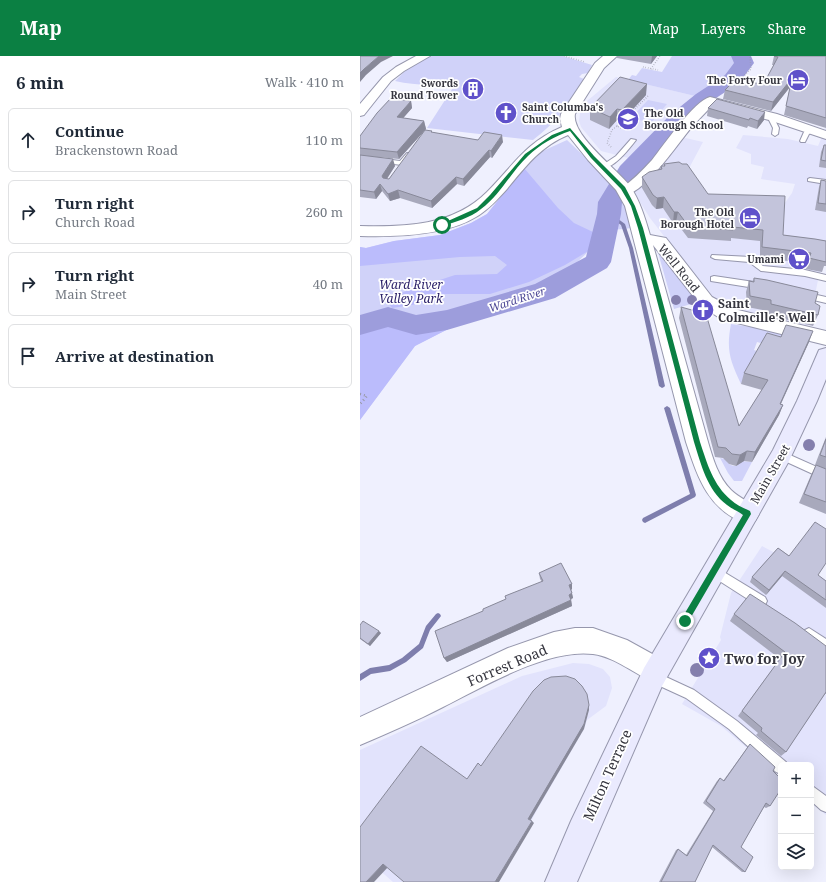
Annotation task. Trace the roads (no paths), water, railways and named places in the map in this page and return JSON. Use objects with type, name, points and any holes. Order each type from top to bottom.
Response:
[{"type":"main road","name":"Main Street","points":[[655,673],[821,383],[826,355]]},
{"type":"main road","name":"Milton Terrace","points":[[561,882],[582,832],[655,673]]},
{"type":"street","points":[[360,112],[387,79],[400,69],[424,56]]},
{"type":"street","points":[[611,56],[599,66],[585,90],[568,114],[567,119],[570,129],[616,181],[633,206],[695,434],[708,474],[718,492],[729,503],[747,514]]},
{"type":"street","points":[[616,181],[633,187],[683,128],[710,101],[773,117],[826,135]]},
{"type":"street","points":[[360,231],[379,232],[419,229],[442,225],[463,217],[479,208],[531,151],[553,135],[570,129]]},
{"type":"street","name":"Well Road","points":[[643,240],[655,240],[660,242],[706,301],[715,308],[728,314],[826,338]]},
{"type":"street","name":"Forrest Road","points":[[360,731],[506,663],[544,648],[572,641],[592,641],[614,647],[655,673]]},
{"type":"lane","points":[[773,117],[772,120],[776,128],[775,134]]},
{"type":"lane","points":[[803,141],[806,133],[811,130]]},
{"type":"lane","points":[[616,181],[618,157],[633,140]]},
{"type":"lane","points":[[360,158],[400,166],[414,148]]},
{"type":"lane","points":[[810,180],[826,182]]},
{"type":"lane","points":[[716,257],[751,260],[760,268],[804,273],[826,278]]},
{"type":"lane","points":[[714,279],[769,288]]},
{"type":"lane","points":[[792,293],[826,300]]},
{"type":"lane","points":[[781,455],[826,476]]},
{"type":"lane","points":[[714,571],[771,608]]},
{"type":"lane","points":[[802,629],[826,646]]},
{"type":"lane","points":[[655,673],[695,697],[733,725],[778,764]]},
{"type":"lane","points":[[814,795],[826,805]]},
{"type":"waterway","name":"Ward River","points":[[360,325],[388,317],[416,325],[447,320],[545,291],[598,262],[609,214],[610,202],[628,171],[678,120],[703,98],[732,79],[744,63],[741,56]]},
{"type":"waterway","points":[[609,214],[623,224],[631,248],[662,386]]},
{"type":"waterway","points":[[645,520],[693,495],[667,408]]},
{"type":"waterway","points":[[360,678],[370,671],[390,668],[404,660],[421,646],[428,628],[438,616]]},
{"type":"place","name":"The Forty Four","points":[[798,80]]},
{"type":"place","name":"Swords Round Tower","points":[[473,89]]},
{"type":"place","name":"Saint Columba's Church","points":[[506,113]]},
{"type":"place","name":"The Old Borough School","points":[[628,119]]},
{"type":"place","name":"The Old Borough Hotel","points":[[750,218]]},
{"type":"place","name":"Umami","points":[[799,259]]},
{"type":"place","name":"Saint Colmcille's Well","points":[[703,310]]},
{"type":"place","name":"Two for Joy","points":[[709,658]]},
{"type":"park label","name":"Ward River Valley Park","points":[[411,291]]}]
